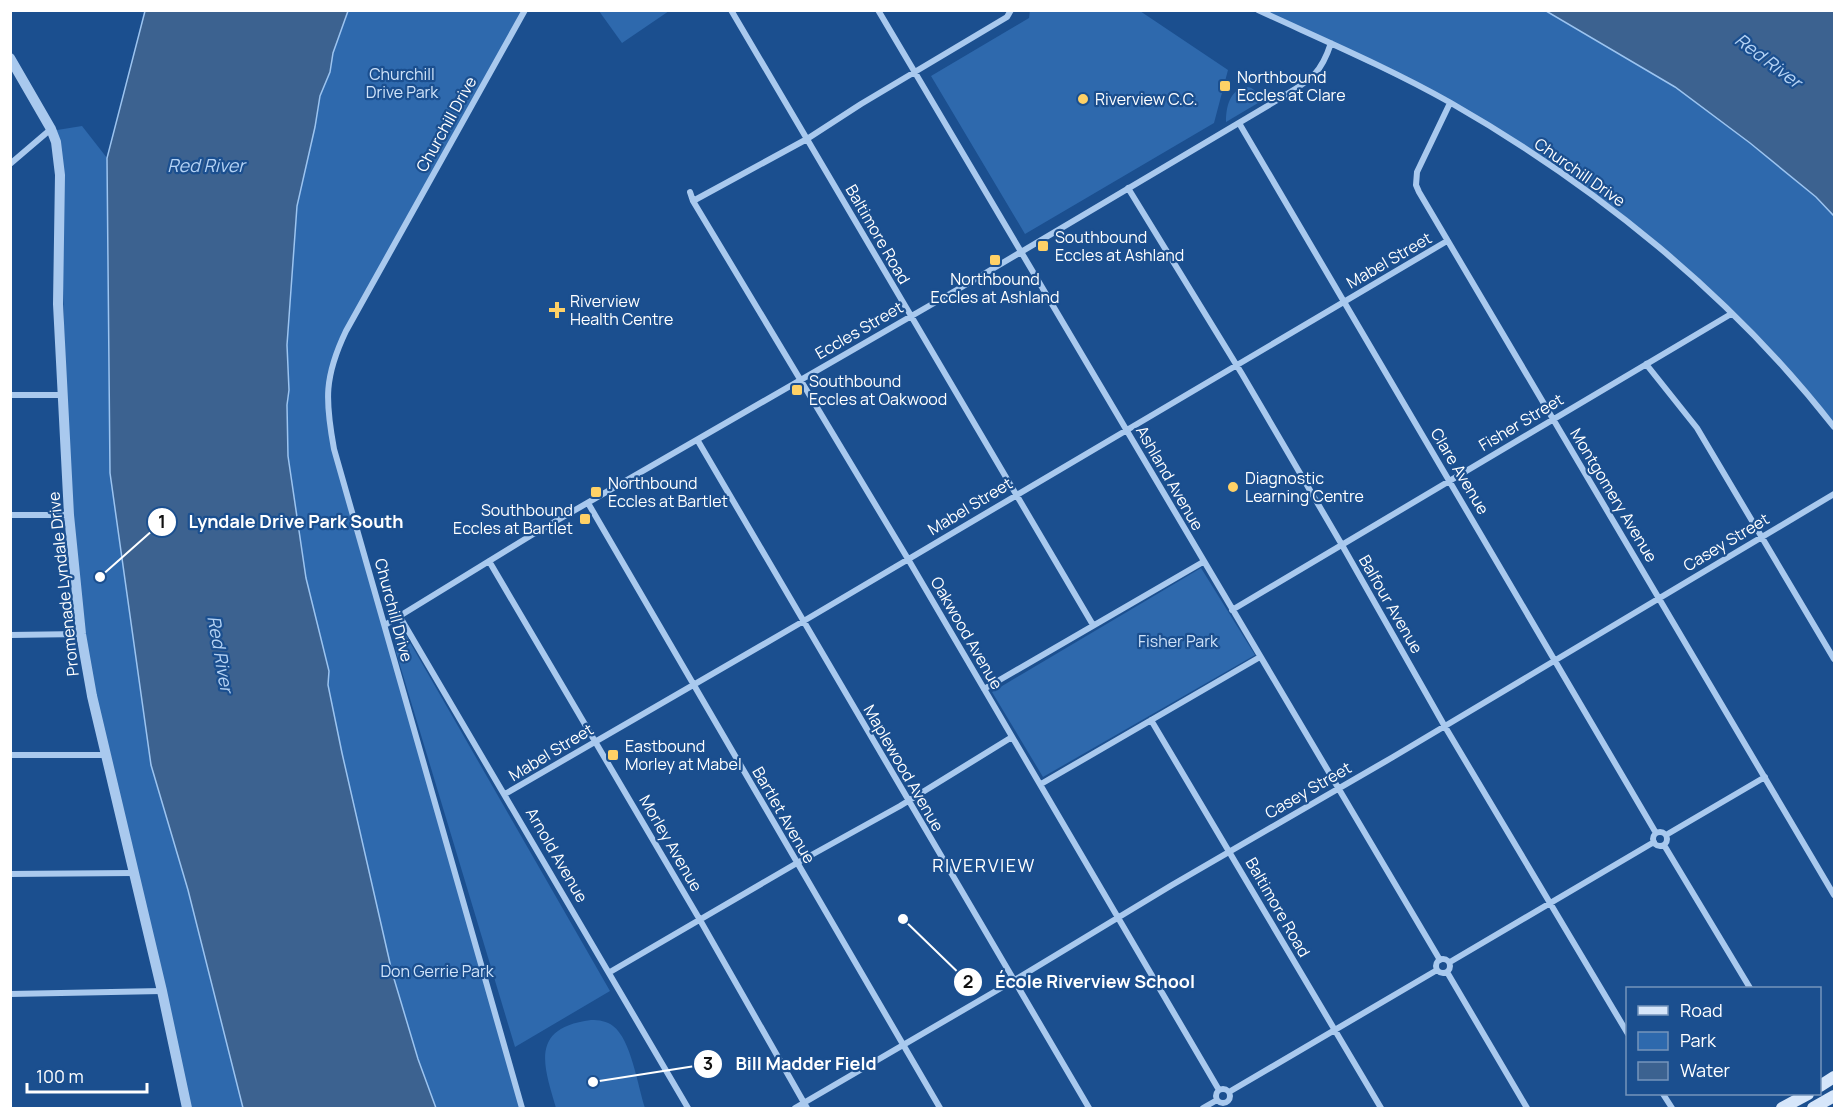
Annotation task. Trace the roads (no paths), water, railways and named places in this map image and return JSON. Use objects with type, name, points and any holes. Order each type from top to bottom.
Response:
[{"type":"main road","points":[[1821,1085],[1834,1077]]},
{"type":"main road","points":[[1782,1108],[1806,1095]]},
{"type":"main road","points":[[1814,1108],[1834,1096]]},
{"type":"street","name":"Churchill Drive","points":[[522,1108],[334,449],[327,411],[328,381],[336,353],[360,304],[525,10]]},
{"type":"street","name":"Baltimore Road","points":[[731,10],[1093,625]]},
{"type":"street","name":"Ashland Avenue","points":[[878,10],[1440,960]]},
{"type":"street","points":[[693,201],[807,139],[1007,17],[1011,10]]},
{"type":"street","name":"Churchill Drive","points":[[1258,10],[1331,43],[1450,103],[1529,151],[1594,196],[1656,244],[1731,314],[1773,355],[1834,427]]},
{"type":"street","name":"Eccles Street","points":[[385,625],[489,561],[1239,123],[1315,76],[1326,60],[1331,43]]},
{"type":"street","name":"Promenade Lyndale Drive","points":[[10,58],[56,141],[60,175],[58,304],[62,394],[69,516],[81,634],[92,696],[162,991],[187,1108]]},
{"type":"street","name":"Montgomery Avenue","points":[[1450,103],[1416,177],[1419,192],[1834,895]]},
{"type":"street","name":"Clare Avenue","points":[[1239,123],[1556,659],[1656,833]]},
{"type":"street","points":[[10,164],[51,129]]},
{"type":"street","name":"Balfour Avenue","points":[[1128,188],[1236,364],[1444,725],[1626,1031]]},
{"type":"street","name":"Oakwood Avenue","points":[[690,192],[693,201],[908,559],[1219,1090]]},
{"type":"street","name":"Mabel Street","points":[[506,794],[1447,241]]},
{"type":"street","name":"Fisher Street","points":[[1232,610],[1731,314]]},
{"type":"street","points":[[1646,364],[1697,428],[1834,659]]},
{"type":"street","points":[[10,394],[62,394]]},
{"type":"street","name":"Maplewood Avenue","points":[[698,441],[802,622],[1089,1108]]},
{"type":"street","name":"Casey Street","points":[[795,1108],[806,1106],[903,1045],[1118,917],[1834,494]]},
{"type":"street","name":"Bartlet Avenue","points":[[588,503],[940,1108]]},
{"type":"street","points":[[10,516],[69,516]]},
{"type":"street","name":"Morley Avenue","points":[[489,561],[596,741],[806,1106]]},
{"type":"street","points":[[984,689],[1203,562]]},
{"type":"street","name":"Arnold Avenue","points":[[400,617],[506,794],[688,1108]]},
{"type":"street","points":[[10,635],[81,634]]},
{"type":"street","points":[[1041,784],[1260,657]]},
{"type":"street","name":"Baltimore Road","points":[[1151,720],[1381,1108]]},
{"type":"street","points":[[610,972],[908,801],[1012,737]]},
{"type":"street","points":[[10,755],[106,755]]},
{"type":"street","points":[[1666,835],[1765,777]]},
{"type":"street","points":[[1654,842],[1653,837],[1656,833],[1662,832],[1666,835]]},
{"type":"street","points":[[1664,845],[1667,841],[1666,835]]},
{"type":"street","points":[[1450,962],[1654,842]]},
{"type":"street","points":[[1654,842],[1656,845],[1664,845]]},
{"type":"street","points":[[1664,845],[1749,987]]},
{"type":"street","points":[[10,874],[133,873]]},
{"type":"street","points":[[1437,970],[1436,966],[1443,958],[1450,962]]},
{"type":"street","points":[[1447,972],[1450,962]]},
{"type":"street","points":[[1229,1092],[1437,970]]},
{"type":"street","points":[[1437,970],[1442,973],[1447,972]]},
{"type":"street","points":[[1447,972],[1527,1108]]},
{"type":"street","points":[[10,993],[162,991]]},
{"type":"street","points":[[1217,1100],[1219,1090],[1229,1092]]},
{"type":"street","points":[[1217,1100],[1229,1105],[1229,1092]]},
{"type":"street","points":[[1664,1095],[1672,1108]]},
{"type":"street","points":[[1203,1108],[1217,1100]]},
{"type":"water","name":"Red River","points":[[145,11],[348,11],[333,53],[330,72],[320,96],[297,206],[287,345],[288,456],[306,578],[329,671],[328,685],[342,753],[392,972],[418,1059],[436,1108],[243,1108],[188,890],[151,765],[110,473],[107,158]]},
{"type":"water","name":"Red River","points":[[1546,11],[1834,11],[1834,216],[1816,197],[1750,143],[1675,87]]},
{"type":"place","name":"Northbound Eccles at Clare","points":[[1225,86]]},
{"type":"place","name":"Riverview C.C.","points":[[1083,99]]},
{"type":"place","name":"Southbound Eccles at Ashland","points":[[1043,246]]},
{"type":"place","name":"Northbound Eccles at Ashland","points":[[995,260]]},
{"type":"place","name":"Riverview Health Centre","points":[[557,310]]},
{"type":"place","name":"Southbound Eccles at Oakwood","points":[[797,390]]},
{"type":"place","name":"Diagnostic Learning Centre","points":[[1233,487]]},
{"type":"place","name":"Northbound Eccles at Bartlet","points":[[596,492]]},
{"type":"place","name":"Southbound Eccles at Bartlet","points":[[585,519]]},
{"type":"place","name":"Lyndale Drive Park South","points":[[100,577]]},
{"type":"place","name":"Eastbound Morley at Mabel","points":[[613,755]]},
{"type":"place","name":"École Riverview School","points":[[903,919]]},
{"type":"place","name":"Bill Madder Field","points":[[593,1082]]},
{"type":"district","name":"RIVERVIEW","points":[[984,866]]},
{"type":"park label","name":"Churchill Drive Park","points":[[402,83]]},
{"type":"park label","name":"Fisher Park","points":[[1178,641]]},
{"type":"park label","name":"Don Gerrie Park","points":[[437,971]]}]
